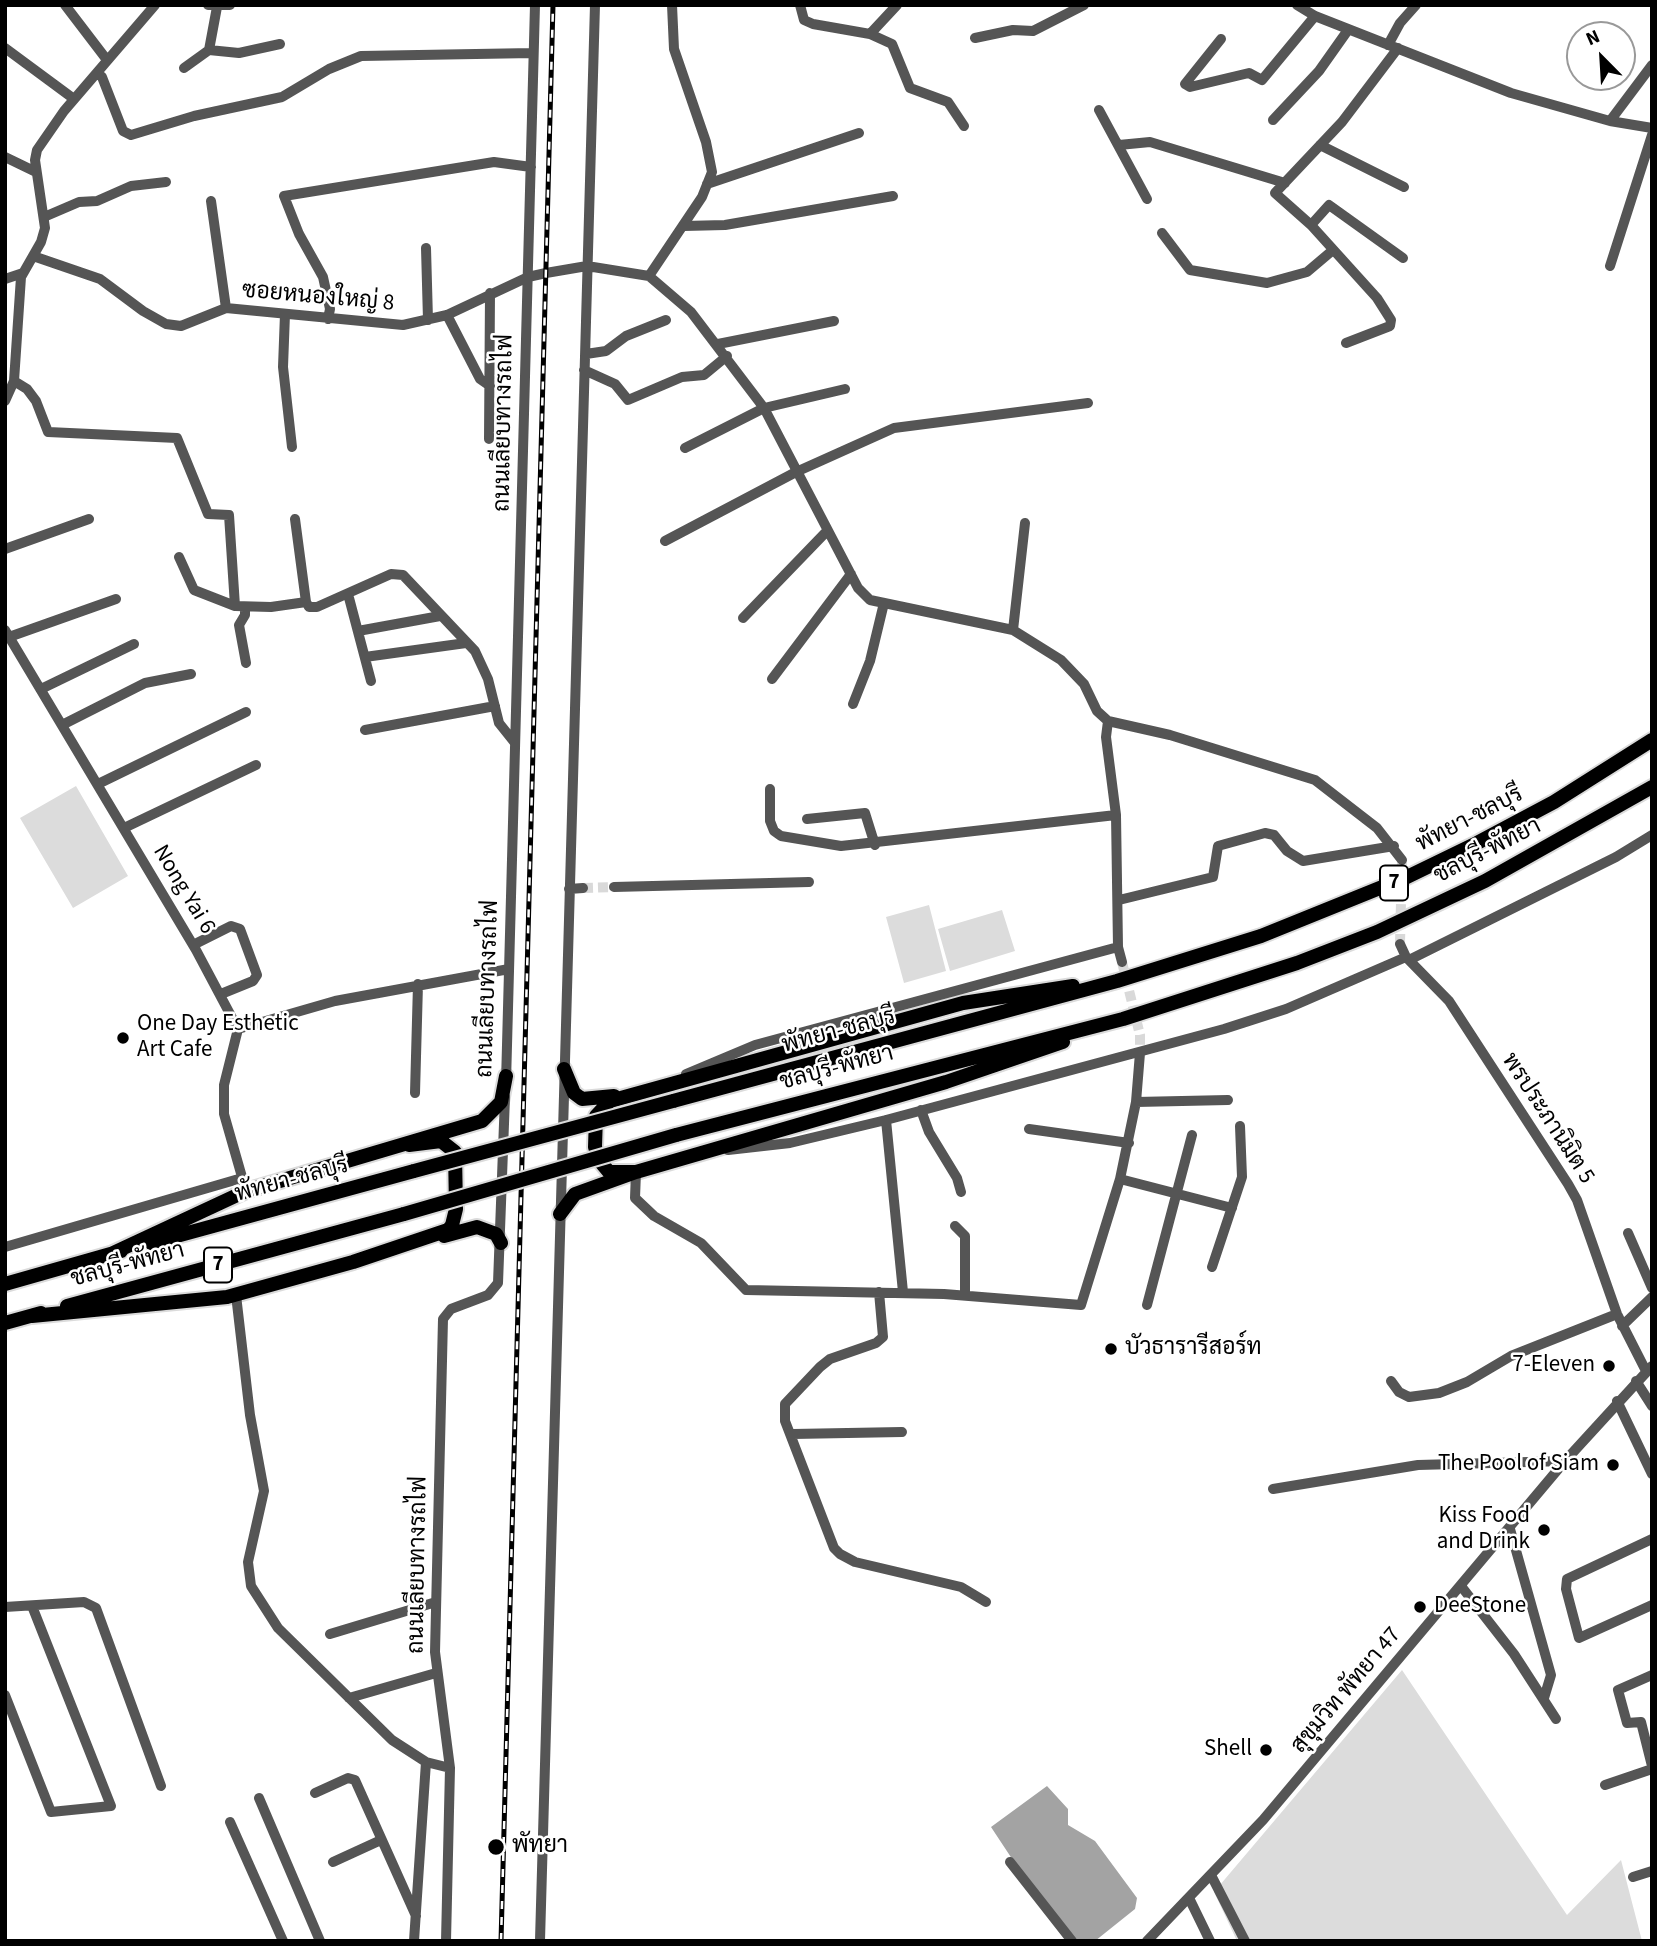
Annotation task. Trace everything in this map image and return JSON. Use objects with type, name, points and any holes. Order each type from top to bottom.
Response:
[{"type":"highway","name":"พัทยา-ชลบุรี","points":[[5,1282],[1116,981],[1261,936],[1407,877],[1554,802],[1652,740]]},
{"type":"highway","name":"ชลบุรี-พัทยา","points":[[5,1323],[404,1214],[690,1131],[1123,1019],[1297,963],[1377,932],[1485,881],[1652,787]]},
{"type":"highway","points":[[564,1069],[573,1093],[582,1099],[626,1094],[963,1003],[1034,990],[1116,981]]},
{"type":"highway","points":[[560,1214],[575,1194],[636,1172],[993,1068],[1123,1019]]},
{"type":"highway","points":[[113,1253],[244,1184],[475,1125],[489,1117],[501,1102],[506,1076]]},
{"type":"highway","points":[[626,1094],[610,1101],[599,1110],[595,1147],[599,1160],[608,1172],[636,1172]]},
{"type":"highway","points":[[353,1262],[451,1226],[456,1203],[456,1165],[452,1147],[433,1141],[408,1144]]},
{"type":"highway","points":[[32,1315],[236,1295],[477,1227],[487,1228],[501,1243]]},
{"type":"street","points":[[65,5],[107,60]]},
{"type":"street","points":[[5,401],[14,381],[19,288],[23,273],[43,235],[44,217],[35,160],[41,143],[74,99],[155,5]]},
{"type":"street","points":[[209,50],[213,6],[230,5]]},
{"type":"street","name":"ถนนเลียบทางรถไฟ","points":[[446,1941],[450,1768],[436,1673],[443,1319],[450,1309],[488,1295],[495,1289],[501,1243],[535,5]]},
{"type":"street","points":[[540,1941],[595,5]]},
{"type":"street","points":[[672,5],[674,49],[706,142],[712,172],[684,226],[649,276],[685,304],[764,408],[827,531],[851,574],[870,600],[1013,630],[1061,660],[1084,684],[1097,711],[1108,721],[1170,735],[1315,780],[1377,828],[1394,846],[1402,860]]},
{"type":"street","points":[[800,5],[804,20],[813,24],[870,34],[892,44],[910,88],[948,102],[964,126]]},
{"type":"street","points":[[870,34],[897,5]]},
{"type":"street","points":[[975,38],[1013,30],[1033,31],[1084,5]]},
{"type":"street","points":[[1297,5],[1348,30],[1511,93],[1610,121],[1652,128]]},
{"type":"street","points":[[1346,343],[1390,326],[1391,320],[1377,298],[1311,225],[1275,193],[1320,145],[1393,47],[1400,23],[1416,5]]},
{"type":"street","points":[[1221,39],[1185,84],[1189,88],[1249,73],[1256,79],[1262,79],[1315,16]]},
{"type":"street","points":[[1273,121],[1319,71],[1348,30]]},
{"type":"street","points":[[184,68],[209,50],[239,54],[280,44]]},
{"type":"street","points":[[5,48],[74,99]]},
{"type":"street","points":[[97,73],[102,77],[123,131],[131,135],[194,116],[282,97],[329,69],[361,56],[533,53]]},
{"type":"street","points":[[1610,121],[1652,65]]},
{"type":"street","points":[[1099,110],[1147,199]]},
{"type":"street","points":[[707,184],[859,133]]},
{"type":"street","points":[[1609,266],[1652,135]]},
{"type":"street","points":[[1119,145],[1150,142],[1285,183]]},
{"type":"street","points":[[1320,145],[1404,187]]},
{"type":"street","points":[[5,157],[36,172]]},
{"type":"street","points":[[328,319],[330,309],[323,277],[299,234],[284,196],[494,162],[531,167]]},
{"type":"street","points":[[44,217],[79,202],[97,201],[131,186],[166,182]]},
{"type":"street","points":[[684,226],[725,225],[893,196]]},
{"type":"street","points":[[211,201],[226,308]]},
{"type":"street","points":[[1311,225],[1329,205],[1403,258]]},
{"type":"street","points":[[1162,233],[1191,270],[1267,283],[1307,272],[1333,250]]},
{"type":"street","points":[[426,248],[428,320]]},
{"type":"street","name":"ซอยหนองใหญ่ 8","points":[[33,256],[100,279],[166,324],[181,326],[226,308],[403,325],[447,315],[528,277],[587,266],[649,276]]},
{"type":"street","points":[[5,279],[23,273]]},
{"type":"street","points":[[489,439],[490,293]]},
{"type":"street","points":[[285,314],[283,367],[292,447]]},
{"type":"street","points":[[447,315],[480,379],[490,386]]},
{"type":"street","points":[[586,354],[606,351],[626,336],[666,320]]},
{"type":"street","points":[[718,344],[834,321]]},
{"type":"street","points":[[584,370],[615,384],[628,400],[682,377],[704,375],[727,356]]},
{"type":"street","points":[[14,381],[27,389],[36,401],[48,432],[177,438],[208,513],[229,515],[240,606],[244,615],[239,625],[246,663]]},
{"type":"street","points":[[685,448],[764,408],[845,389]]},
{"type":"street","points":[[665,541],[796,472],[894,428],[1088,403]]},
{"type":"street","points":[[295,519],[306,602],[309,607],[317,607],[397,572],[482,663],[499,723],[516,743]]},
{"type":"street","points":[[5,549],[89,520]]},
{"type":"street","points":[[1013,630],[1025,523]]},
{"type":"street","points":[[743,618],[827,531]]},
{"type":"street","points":[[179,557],[194,590],[240,606],[306,602]]},
{"type":"street","points":[[772,679],[851,574]]},
{"type":"street","points":[[348,594],[371,681]]},
{"type":"street","points":[[7,633],[116,599]]},
{"type":"street","points":[[853,704],[870,661],[884,603]]},
{"type":"street","points":[[358,631],[440,616]]},
{"type":"street","name":"Nong Yai 6","points":[[7,633],[193,945],[239,1029]]},
{"type":"street","points":[[41,689],[134,643]]},
{"type":"street","points":[[365,657],[466,643]]},
{"type":"street","points":[[62,725],[145,682],[191,674]]},
{"type":"street","points":[[365,730],[495,706]]},
{"type":"street","points":[[98,784],[246,712]]},
{"type":"street","points":[[1108,721],[1106,737],[1116,815],[1118,947],[1122,962]]},
{"type":"street","points":[[124,828],[256,765]]},
{"type":"street","points":[[770,789],[769,821],[781,836],[841,846],[875,845],[1116,815]]},
{"type":"street","points":[[807,820],[865,813],[875,845]]},
{"type":"street","points":[[1119,900],[1211,878],[1216,871],[1218,846],[1265,833],[1274,835],[1287,851],[1303,861],[1394,846]]},
{"type":"street","points":[[693,1155],[790,1143],[886,1120],[1140,1053],[1286,1009],[1408,958],[1616,857],[1652,835]]},
{"type":"street","points":[[614,887],[810,882]]},
{"type":"street","points":[[569,888],[583,888]]},
{"type":"street","points":[[193,945],[231,926],[240,929],[257,975],[253,981],[221,995]]},
{"type":"street","name":"พรประภานิมิต 5","points":[[1400,944],[1408,958],[1449,1001],[1568,1184],[1577,1200],[1622,1326],[1649,1369]]},
{"type":"street","points":[[659,1086],[755,1045],[1118,947]]},
{"type":"street","points":[[5,1247],[244,1184],[224,1114],[224,1085],[239,1029],[330,1002],[418,984],[509,970]]},
{"type":"street","points":[[415,1093],[418,984]]},
{"type":"street","points":[[636,1172],[635,1198],[654,1216],[701,1243],[746,1290],[903,1292],[1081,1305],[1129,1143],[1140,1053]]},
{"type":"street","points":[[1136,1102],[1228,1100]]},
{"type":"street","points":[[921,1110],[929,1132],[957,1178],[961,1192]]},
{"type":"street","points":[[886,1120],[903,1292]]},
{"type":"street","points":[[1212,1267],[1242,1177],[1240,1126]]},
{"type":"street","points":[[1029,1129],[1129,1143]]},
{"type":"street","points":[[1147,1305],[1192,1135]]},
{"type":"street","points":[[1120,1180],[1177,1192],[1232,1208]]},
{"type":"street","points":[[955,1226],[965,1236],[965,1295]]},
{"type":"street","points":[[1628,1234],[1652,1288]]},
{"type":"street","points":[[879,1292],[883,1337],[876,1343],[830,1359],[785,1404],[785,1421],[793,1434],[834,1548],[840,1554],[855,1562],[961,1587],[986,1602]]},
{"type":"street","points":[[236,1295],[250,1415],[264,1491],[248,1562],[251,1586],[278,1628],[392,1740],[426,1762],[450,1768]]},
{"type":"street","points":[[1622,1326],[1652,1297]]},
{"type":"street","points":[[1391,1381],[1399,1392],[1409,1397],[1438,1393],[1467,1382],[1511,1356],[1617,1314]]},
{"type":"street","name":"สุขุมวิท พัทยา 47","points":[[1147,1941],[1212,1877],[1565,1461],[1649,1369]]},
{"type":"street","points":[[1636,1381],[1652,1406]]},
{"type":"street","points":[[1617,1401],[1652,1474]]},
{"type":"street","points":[[793,1434],[902,1432]]},
{"type":"street","points":[[1273,1489],[1418,1465],[1565,1461]]},
{"type":"street","points":[[1510,1529],[1551,1675],[1544,1698]]},
{"type":"street","points":[[1652,1539],[1567,1579],[1566,1589],[1579,1638],[1652,1605]]},
{"type":"street","points":[[1461,1586],[1514,1654],[1556,1719]]},
{"type":"street","points":[[5,1607],[83,1602],[96,1608],[161,1786]]},
{"type":"street","points":[[330,1634],[436,1602]]},
{"type":"street","points":[[5,1695],[51,1812],[111,1806],[32,1606]]},
{"type":"street","points":[[349,1698],[436,1673]]},
{"type":"street","points":[[1605,1785],[1652,1767],[1650,1744],[1641,1722],[1627,1723],[1618,1690],[1652,1675]]},
{"type":"street","points":[[414,1941],[426,1762]]},
{"type":"street","points":[[316,1793],[352,1778],[416,1916]]},
{"type":"street","points":[[259,1798],[320,1941]]},
{"type":"street","points":[[230,1822],[283,1941]]},
{"type":"street","points":[[333,1862],[381,1840]]},
{"type":"street","points":[[1010,1862],[1072,1941]]},
{"type":"street","points":[[1633,1877],[1652,1871]]},
{"type":"street","points":[[1212,1877],[1245,1941]]},
{"type":"street","points":[[1190,1900],[1210,1941]]},
{"type":"shaded area","points":[[76,786],[128,876],[73,908],[20,818]]},
{"type":"shaded area","points":[[929,905],[946,971],[904,983],[886,917]]},
{"type":"shaded area","points":[[1002,910],[1015,951],[950,971],[938,929]]},
{"type":"shaded area","points":[[1402,1670],[1567,1915],[1621,1860],[1642,1941],[1237,1941],[1214,1892]]},
{"type":"shaded area","points":[[1047,1786],[1068,1809],[1068,1825],[1095,1841],[1137,1898],[1135,1909],[1095,1941],[1076,1940],[1028,1883],[991,1827]]},
{"type":"tunnel","points":[[1400,944],[1402,860]]},
{"type":"tunnel","points":[[583,888],[614,887]]},
{"type":"tunnel","points":[[1122,962],[1140,1035],[1140,1053]]},
{"type":"railway","points":[[501,1941],[553,5]]},
{"type":"place","name":"One Day Esthetic Art Cafe","points":[[123,1038]]},
{"type":"place","name":"บัวธารารีสอร์ท","points":[[1111,1349]]},
{"type":"place","name":"7-Eleven","points":[[1609,1366]]},
{"type":"place","name":"The Pool of Siam","points":[[1613,1465]]},
{"type":"place","name":"Kiss Food and Drink","points":[[1544,1530]]},
{"type":"place","name":"DeeStone","points":[[1420,1607]]},
{"type":"place","name":"Shell","points":[[1266,1750]]},
{"type":"place","name":"พัทยา","points":[[496,1847]]}]
